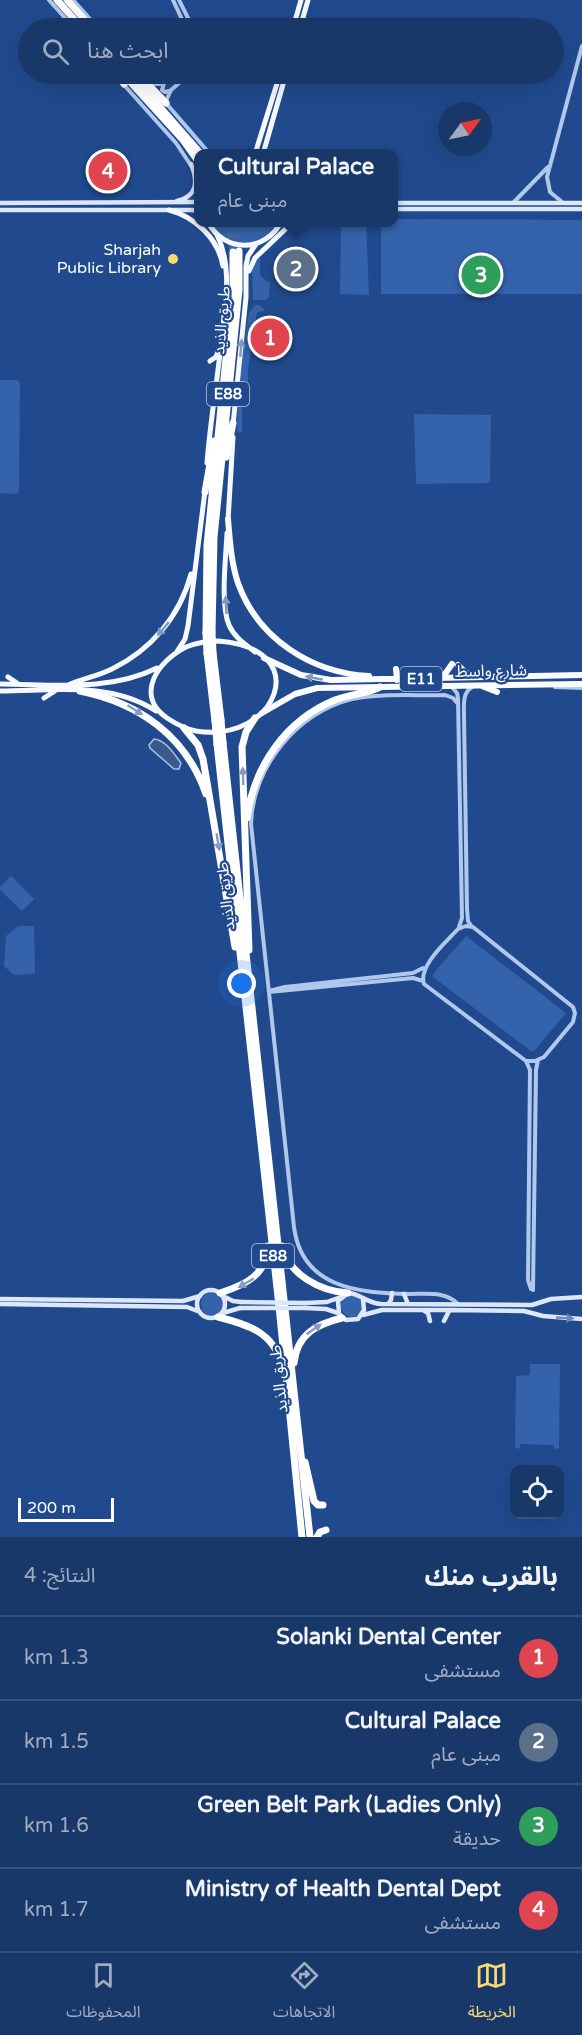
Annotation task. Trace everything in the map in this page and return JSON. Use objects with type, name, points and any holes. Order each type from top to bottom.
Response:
[{"type":"highway","points":[[57,0],[73,18]]},
{"type":"highway","points":[[67,0],[84,18]]},
{"type":"highway","points":[[132,84],[183,140],[194,160]]},
{"type":"highway","points":[[139,84],[197,149]]},
{"type":"highway","points":[[149,84],[166,104]]},
{"type":"highway","name":"طريق الذيد","points":[[209,633],[212,569],[239,290],[236,251],[207,553],[209,633],[210,653],[268,1222],[296,1444],[301,1453],[310,1537]]},
{"type":"highway","points":[[205,492],[223,391]]},
{"type":"highway","points":[[218,501],[234,423]]},
{"type":"highway","points":[[228,519],[232,558],[239,586],[268,632],[296,654],[315,665],[347,675],[378,677],[387,680]]},
{"type":"highway","name":"شارع واسط","points":[[264,658],[291,672],[310,678],[331,680],[434,679],[582,686]]},
{"type":"highway","points":[[434,679],[445,674],[455,664],[497,692]]},
{"type":"highway","points":[[396,669],[397,680]]},
{"type":"highway","name":"شارع واسط","points":[[262,713],[284,698],[306,690],[450,686],[480,681],[582,675]]},
{"type":"highway","points":[[244,835],[256,779],[272,750],[287,733],[303,718],[322,706],[380,687]]},
{"type":"highway","points":[[403,687],[403,696]]},
{"type":"highway","points":[[80,691],[108,697],[125,704],[170,735],[195,768],[214,820]]},
{"type":"highway","points":[[249,985],[242,747],[246,732],[255,718]]},
{"type":"highway","points":[[184,728],[194,739],[201,752],[238,962],[243,975]]},
{"type":"highway","name":"طريق الذيد","points":[[220,744],[274,1211],[296,1444],[302,1537]]},
{"type":"highway","points":[[274,1211],[283,1252],[296,1272],[344,1295]]},
{"type":"highway","points":[[222,1295],[242,1286],[260,1272],[268,1251],[268,1222]]},
{"type":"highway","points":[[220,1315],[261,1332],[276,1349],[281,1364],[286,1414],[296,1444]]},
{"type":"highway","points":[[296,1444],[299,1410],[294,1369],[296,1353],[302,1339],[314,1328],[341,1316]]},
{"type":"highway","points":[[301,1453],[308,1471],[314,1501],[318,1506],[323,1505]]},
{"type":"highway","points":[[317,1537],[320,1532],[326,1530]]},
{"type":"main road","points":[[296,18],[301,0]]},
{"type":"main road","points":[[303,18],[308,0]]},
{"type":"main road","points":[[256,149],[277,84]]},
{"type":"main road","points":[[264,149],[283,84]]},
{"type":"main road","points":[[168,203],[184,199],[194,190]]},
{"type":"main road","points":[[0,203],[194,202]]},
{"type":"main road","points":[[84,210],[95,206],[96,203]]},
{"type":"main road","points":[[398,203],[582,203]]},
{"type":"main road","points":[[415,209],[415,205],[431,203]]},
{"type":"main road","points":[[398,209],[582,208]]},
{"type":"main road","points":[[513,216],[519,209]]},
{"type":"main road","points":[[0,210],[194,211]]},
{"type":"main road","points":[[169,210],[183,214],[194,221]]},
{"type":"main road","points":[[199,227],[215,244],[222,259],[226,289]]},
{"type":"main road","points":[[176,653],[185,639],[188,626],[205,492],[226,289],[226,260],[217,235],[211,227]]},
{"type":"main road","points":[[217,235],[240,246],[256,244],[271,236],[277,227]]},
{"type":"main road","points":[[247,279],[251,263],[288,227]]},
{"type":"main road","points":[[0,691],[99,691],[122,694],[138,700],[184,728],[218,731],[238,727],[255,718],[262,713],[274,697],[277,684],[275,672],[264,658],[236,635],[226,617],[225,597],[233,432],[247,261],[256,244]]},
{"type":"main road","points":[[210,361],[216,357],[221,345]]},
{"type":"main road","points":[[204,415],[212,421]]},
{"type":"main road","points":[[233,432],[236,436],[241,437]]},
{"type":"main road","points":[[68,685],[119,666],[152,642],[167,625],[180,604],[196,558]]},
{"type":"main road","points":[[0,684],[68,685],[120,682],[137,678],[161,666],[176,653],[192,645],[218,641],[235,643],[255,652]]},
{"type":"main road","points":[[161,666],[151,686],[153,702],[162,714]]},
{"type":"main road","points":[[8,677],[18,684]]},
{"type":"main road","points":[[44,698],[57,691]]},
{"type":"main road","points":[[0,1299],[183,1301],[210,1290],[233,1301],[306,1305],[326,1309],[350,1321],[382,1310],[528,1312],[543,1316],[582,1319]]},
{"type":"main road","points":[[388,1304],[392,1293]]},
{"type":"main road","points":[[404,1293],[408,1304]]},
{"type":"main road","points":[[0,1304],[187,1307],[208,1318],[240,1308],[306,1305],[356,1294],[372,1303],[458,1305],[532,1305],[554,1299],[582,1297]]},
{"type":"main road","points":[[220,1315],[226,1303],[222,1295]]},
{"type":"main road","points":[[341,1316],[337,1305],[344,1295]]},
{"type":"main road","points":[[200,1296],[197,1304],[200,1312]]},
{"type":"main road","points":[[361,1316],[364,1310],[363,1299]]},
{"type":"main road","points":[[90,1306],[96,1303],[96,1300]]},
{"type":"main road","points":[[528,1312],[527,1308],[532,1305]]},
{"type":"main road","points":[[423,1310],[429,1316],[430,1321]]},
{"type":"main road","points":[[444,1322],[450,1310]]},
{"type":"street","points":[[49,0],[65,18]]},
{"type":"street","points":[[73,0],[86,18]]},
{"type":"street","points":[[173,0],[181,18]]},
{"type":"street","points":[[179,0],[188,18]]},
{"type":"street","points":[[566,204],[549,190],[547,180],[582,46]]},
{"type":"street","points":[[124,84],[194,161]]},
{"type":"street","points":[[152,84],[160,84]]},
{"type":"street","points":[[152,84],[166,104],[206,149]]},
{"type":"street","points":[[163,84],[162,91],[171,90]]},
{"type":"street","points":[[166,104],[166,97],[178,84]]},
{"type":"street","points":[[512,203],[550,164]]},
{"type":"street","points":[[480,681],[466,692],[464,711],[468,921],[573,1007],[581,1009]]},
{"type":"street","points":[[269,992],[404,976],[416,972],[424,968],[458,929],[462,918],[458,705],[457,693],[450,686]]},
{"type":"street","points":[[458,1305],[448,1296],[392,1293],[354,1288],[326,1280],[307,1263],[299,1249],[294,1227],[251,824],[255,797],[263,774],[274,755],[301,726],[323,710],[354,699],[445,695],[453,698],[458,705],[462,705],[464,711]]},
{"type":"street","points":[[461,897],[464,909],[467,909]]},
{"type":"street","points":[[458,929],[466,926],[473,927]]},
{"type":"street","points":[[423,981],[424,968]]},
{"type":"street","points":[[404,976],[423,981],[429,989],[526,1061],[530,1068],[528,1280],[532,1290],[538,1060]]},
{"type":"street","points":[[268,982],[285,990]]},
{"type":"street","points":[[270,1001],[285,990]]},
{"type":"street","points":[[573,1007],[574,1020]]},
{"type":"street","points":[[526,1061],[538,1060],[544,1056],[574,1020],[580,1017]]},
{"type":"street","points":[[530,1080],[536,1081]]},
{"type":"shaded area","points":[[398,219],[582,220],[582,294],[381,294],[381,227],[398,227]]},
{"type":"shaded area","points":[[214,227],[274,227],[263,238],[254,242],[235,241]]},
{"type":"shaded area","points":[[341,227],[366,227],[369,295],[340,294]]},
{"type":"shaded area","points":[[257,258],[260,258],[260,275],[270,282],[269,297],[266,300],[253,300],[252,268]]},
{"type":"shaded area","points":[[255,305],[259,305],[264,311],[257,312],[248,369],[248,388],[242,398],[242,431],[239,433],[237,431],[239,374],[249,312]]},
{"type":"shaded area","points":[[0,380],[17,380],[20,383],[19,491],[16,494],[0,493]]},
{"type":"shaded area","points":[[414,414],[491,415],[490,481],[488,483],[417,484]]},
{"type":"shaded area","points":[[154,739],[162,742],[173,752],[181,763],[179,769],[174,769],[150,748],[149,745]]},
{"type":"shaded area","points":[[11,876],[34,899],[22,911],[0,890],[0,887]]},
{"type":"shaded area","points":[[18,926],[34,926],[35,973],[33,974],[14,975],[4,966],[6,936]]},
{"type":"shaded area","points":[[466,936],[566,1013],[534,1051],[433,977],[433,974]]},
{"type":"shaded area","points":[[213,1292],[221,1296],[225,1304],[221,1312],[213,1316],[205,1312],[201,1304],[205,1296]]},
{"type":"shaded area","points":[[348,1295],[356,1295],[363,1302],[363,1310],[356,1317],[348,1317],[341,1310],[341,1302]]},
{"type":"shaded area","points":[[530,1364],[560,1364],[559,1448],[554,1449],[554,1445],[520,1444],[520,1449],[515,1447],[516,1376],[530,1375]]},
{"type":"tunnel","points":[[229,227],[233,252]]},
{"type":"tunnel","points":[[235,227],[239,251]]},
{"type":"place","name":"Ministry of Health Dental Dept","points":[[108,171]]},
{"type":"place","name":"Sharjah Public Library","points":[[173,259]]},
{"type":"place","name":"Cultural Palace","points":[[296,269]]},
{"type":"place","name":"Green Belt Park (Ladies Only)","points":[[481,275]]},
{"type":"place","name":"Solanki Dental Center","points":[[270,338]]}]
